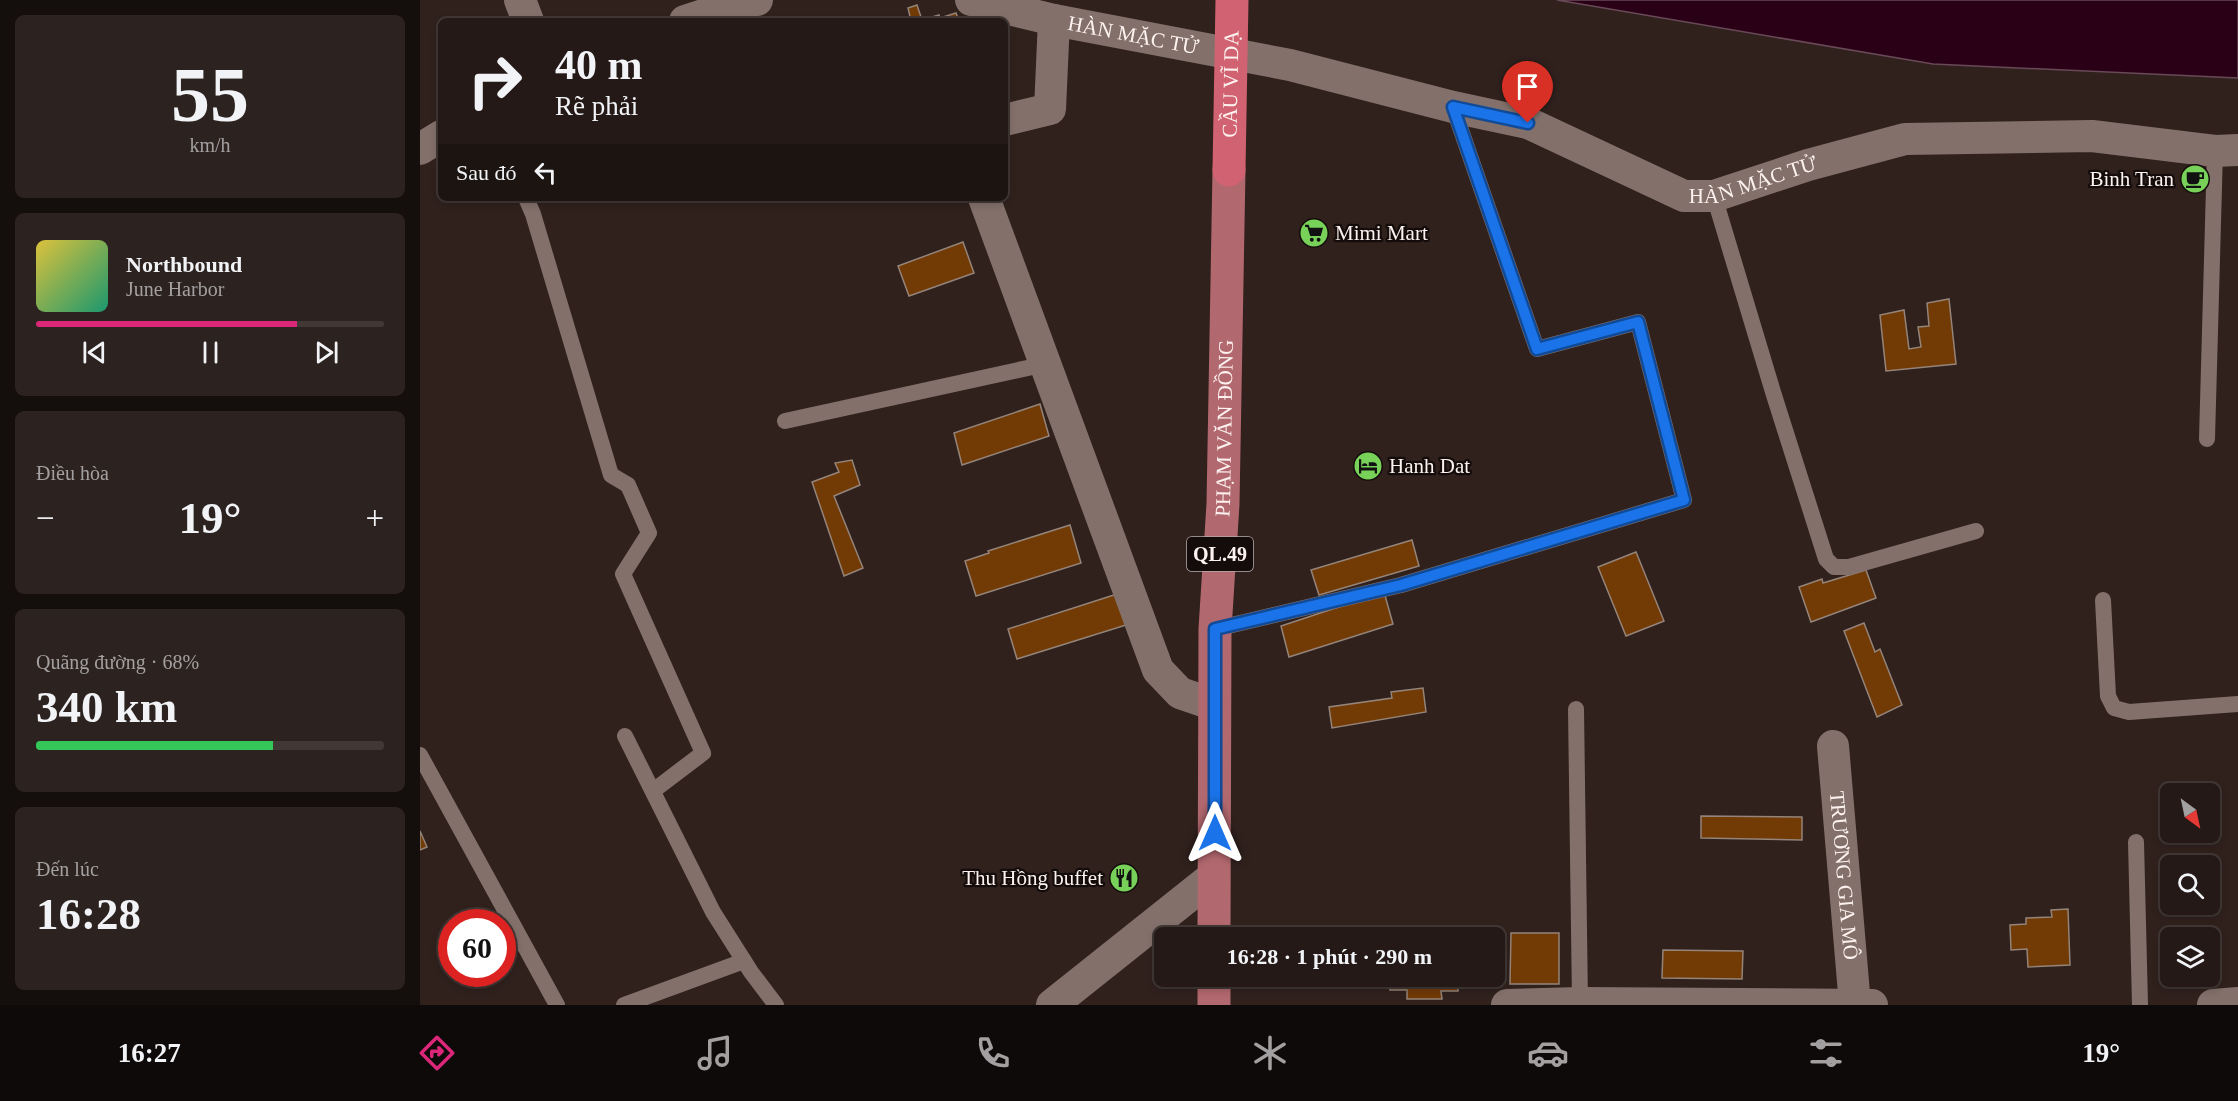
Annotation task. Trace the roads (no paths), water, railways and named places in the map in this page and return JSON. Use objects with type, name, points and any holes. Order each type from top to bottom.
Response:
[{"type":"highway","name":"CẦU VĨ DẠ","points":[[1228,170],[1232,0]]},
{"type":"main road","name":"PHẠM VĂN ĐỒNG","points":[[1214,927],[1215,629],[1223,504],[1228,170]]},
{"type":"main road","points":[[1214,987],[1215,1005]]},
{"type":"street","points":[[520,0],[527,18]]},
{"type":"street","points":[[694,18],[757,0]]},
{"type":"street","name":"HÀN MẶC TỬ","points":[[971,0],[1054,21],[1290,65],[1453,107],[1528,123],[1684,196],[1714,196],[1808,165],[1905,139],[2092,136],[2227,151]]},
{"type":"street","points":[[1008,119],[1050,109],[1054,21]]},
{"type":"street","points":[[420,149],[438,138]]},
{"type":"street","points":[[985,201],[1158,670],[1180,693],[1215,705]]},
{"type":"street","name":"TRƯƠNG GIA MÔ","points":[[1833,746],[1855,1005]]},
{"type":"street","points":[[1053,1005],[1214,876]]},
{"type":"street","points":[[2213,1005],[2238,1003]]},
{"type":"street","points":[[1507,1005],[1872,1005]]},
{"type":"lane","points":[[1215,629],[1401,585],[1684,500],[1638,322],[1537,349],[1453,107]]},
{"type":"lane","points":[[2207,439],[2227,151]]},
{"type":"lane","points":[[1714,196],[1826,559],[1834,567],[1849,567],[1976,531]]},
{"type":"lane","points":[[527,201],[610,475],[628,485],[649,533],[623,574],[703,753],[653,791]]},
{"type":"lane","points":[[785,421],[1046,364]]},
{"type":"lane","points":[[2103,600],[2108,696],[2114,708],[2129,712],[2238,704]]},
{"type":"lane","points":[[1576,709],[1580,1004]]},
{"type":"lane","points":[[625,736],[713,912],[744,961],[776,1005]]},
{"type":"lane","points":[[420,755],[557,1005]]},
{"type":"lane","points":[[2136,842],[2140,1005]]},
{"type":"lane","points":[[624,1005],[744,961]]},
{"type":"place","name":"Binh Tran","points":[[2195,179]]},
{"type":"place","name":"Mimi Mart","points":[[1314,233]]},
{"type":"place","name":"Hanh Dat","points":[[1368,466]]},
{"type":"place","name":"Thu Hồng buffet","points":[[1124,878]]}]
